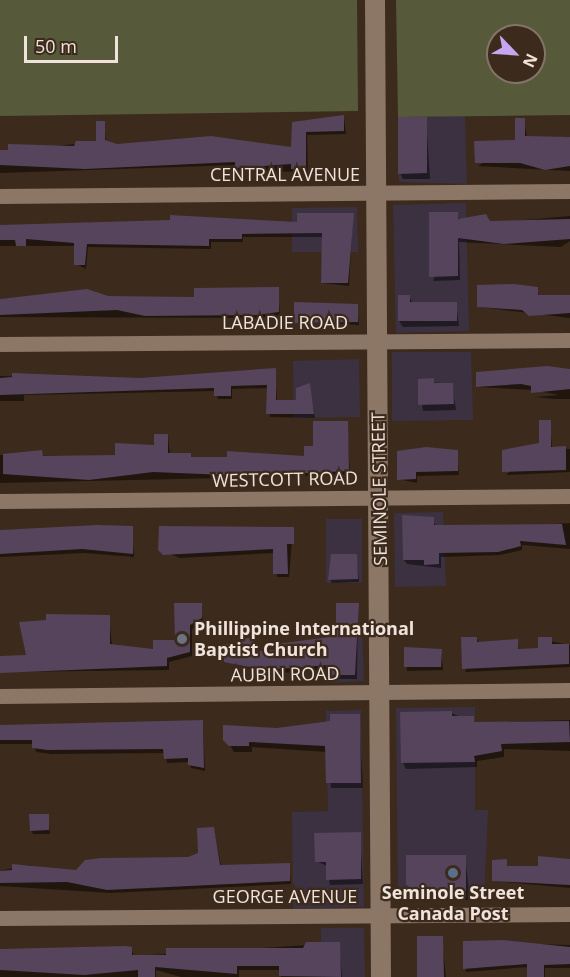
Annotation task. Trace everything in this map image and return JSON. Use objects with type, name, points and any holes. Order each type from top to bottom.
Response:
[{"type":"street","name":"SEMINOLE STREET","points":[[375,0],[381,977]]},
{"type":"street","name":"CENTRAL AVENUE","points":[[0,196],[570,191]]},
{"type":"street","name":"LABADIE ROAD","points":[[0,344],[570,340]]},
{"type":"street","name":"WESTCOTT ROAD","points":[[0,501],[570,496]]},
{"type":"street","name":"AUBIN ROAD","points":[[0,696],[570,690]]},
{"type":"street","name":"GEORGE AVENUE","points":[[0,918],[570,914]]},
{"type":"shaded area","points":[[465,116],[467,184],[399,182],[398,117]]},
{"type":"shaded area","points":[[466,203],[469,331],[396,333],[393,205]]},
{"type":"shaded area","points":[[357,207],[358,252],[292,252],[292,208]]},
{"type":"shaded area","points":[[392,352],[471,352],[473,420],[392,421]]},
{"type":"shaded area","points":[[359,359],[360,417],[294,418],[293,361]]},
{"type":"shaded area","points":[[443,512],[446,586],[395,587],[394,513]]},
{"type":"shaded area","points":[[326,519],[362,519],[362,583],[326,583]]},
{"type":"shaded area","points":[[325,628],[362,628],[364,681],[326,683]]},
{"type":"shaded area","points":[[475,707],[475,810],[488,810],[484,899],[398,900],[396,708]]},
{"type":"shaded area","points":[[361,710],[364,907],[293,909],[292,812],[328,811],[326,711]]},
{"type":"shaded area","points":[[321,928],[364,928],[365,977],[321,977]]},
{"type":"green space","points":[[0,0],[357,0],[358,111],[0,116]]},
{"type":"green space","points":[[396,0],[570,0],[570,115],[398,117]]},
{"type":"building","points":[[344,115],[344,131],[306,132],[306,169],[291,169],[291,164],[235,168],[235,162],[85,169],[0,165],[0,150],[8,150],[8,144],[74,146],[76,141],[96,141],[96,121],[105,121],[105,140],[117,144],[211,136],[291,147],[292,122]]},
{"type":"building","points":[[398,117],[427,117],[427,173],[398,174]]},
{"type":"building","points":[[515,118],[525,118],[525,136],[570,137],[570,166],[545,170],[520,163],[475,163],[474,141],[515,140]]},
{"type":"building","points":[[429,212],[458,212],[458,219],[486,214],[490,221],[570,219],[570,239],[504,244],[458,238],[458,276],[429,277]]},
{"type":"building","points":[[297,213],[354,213],[348,283],[321,283],[322,233],[242,234],[242,239],[209,239],[209,246],[87,244],[85,265],[74,265],[74,243],[26,239],[26,246],[16,246],[15,240],[0,240],[0,225],[170,220],[170,215],[297,222]]},
{"type":"building","points":[[514,284],[538,287],[538,295],[570,295],[570,313],[529,316],[522,310],[477,307],[477,285]]},
{"type":"building","points":[[279,287],[279,312],[257,315],[145,316],[117,310],[0,315],[0,299],[87,289],[108,296],[194,297],[194,288]]},
{"type":"building","points":[[398,295],[410,295],[410,302],[457,302],[457,321],[398,321]]},
{"type":"building","points":[[294,302],[358,304],[358,322],[294,323]]},
{"type":"building","points":[[547,366],[570,369],[570,389],[531,393],[531,386],[521,384],[476,387],[476,372]]},
{"type":"building","points":[[276,368],[276,400],[296,400],[296,388],[310,383],[314,414],[266,414],[267,385],[231,386],[231,396],[214,396],[214,388],[0,395],[0,378],[12,377],[12,373],[140,378]]},
{"type":"building","points":[[434,378],[434,383],[453,383],[454,404],[418,405],[418,379]]},
{"type":"building","points":[[539,420],[551,420],[551,447],[566,446],[566,470],[502,472],[502,450],[539,443]]},
{"type":"building","points":[[313,421],[348,421],[349,471],[251,476],[153,472],[89,480],[3,474],[3,454],[42,450],[43,456],[115,455],[115,443],[154,445],[154,434],[168,434],[168,453],[191,453],[191,457],[227,457],[227,451],[304,456],[304,446],[313,446]]},
{"type":"building","points":[[426,447],[458,450],[458,471],[416,472],[416,479],[397,480],[397,451]]},
{"type":"building","points":[[402,515],[434,517],[434,525],[562,524],[566,545],[520,541],[521,546],[498,552],[439,553],[439,564],[424,565],[424,560],[403,560]]},
{"type":"building","points":[[97,525],[133,526],[133,554],[82,549],[0,554],[0,530]]},
{"type":"building","points":[[159,526],[294,527],[294,544],[287,544],[288,574],[273,574],[273,549],[163,555],[158,550]]},
{"type":"building","points":[[331,554],[357,554],[358,579],[328,580]]},
{"type":"building","points":[[174,603],[202,603],[202,618],[190,625],[190,652],[167,658],[167,666],[0,673],[0,656],[26,655],[19,622],[46,620],[46,614],[110,615],[110,644],[153,649],[153,640],[175,640]]},
{"type":"building","points":[[336,603],[359,603],[355,675],[330,675],[330,665],[264,670],[224,662],[224,644],[240,644],[240,639],[253,638],[253,651],[276,650],[276,644],[330,637],[330,629],[336,629]]},
{"type":"building","points":[[461,637],[477,637],[477,642],[518,639],[518,649],[538,648],[538,637],[552,637],[552,644],[569,644],[569,664],[462,669]]},
{"type":"building","points":[[404,647],[442,649],[441,667],[404,667]]},
{"type":"building","points":[[452,711],[452,716],[474,716],[474,722],[569,721],[570,742],[501,744],[502,751],[474,756],[475,762],[401,763],[400,712]]},
{"type":"building","points":[[330,714],[360,714],[361,783],[326,783],[325,746],[249,742],[249,746],[229,746],[223,740],[223,725],[277,728],[330,721]]},
{"type":"building","points":[[203,720],[204,768],[188,765],[188,758],[164,759],[163,749],[48,750],[32,748],[32,740],[0,740],[0,725]]},
{"type":"building","points":[[29,814],[49,814],[49,830],[30,831]]},
{"type":"building","points":[[214,827],[220,865],[290,863],[290,881],[107,890],[67,882],[0,883],[0,871],[12,870],[12,864],[76,870],[85,860],[101,858],[188,857],[198,853],[197,828]]},
{"type":"building","points":[[361,832],[361,879],[326,880],[326,862],[315,862],[314,833]]},
{"type":"building","points":[[406,855],[466,855],[466,892],[415,892],[406,884]]},
{"type":"building","points":[[538,856],[570,859],[570,885],[492,881],[492,860],[507,859],[507,866],[538,866]]},
{"type":"building","points":[[417,936],[443,936],[444,977],[417,977]]},
{"type":"building","points":[[502,940],[570,947],[570,964],[544,965],[544,977],[527,977],[527,964],[463,969],[463,941]]},
{"type":"building","points":[[306,942],[340,942],[341,977],[279,976],[279,966],[237,966],[237,974],[155,967],[155,977],[138,977],[138,970],[84,975],[0,970],[0,949],[125,946],[132,947],[132,955],[166,955],[166,948],[303,948]]},
{"type":"place","name":"Phillippine International Baptist Church","points":[[182,639]]},
{"type":"place","name":"Seminole Street Canada Post","points":[[453,873]]}]
